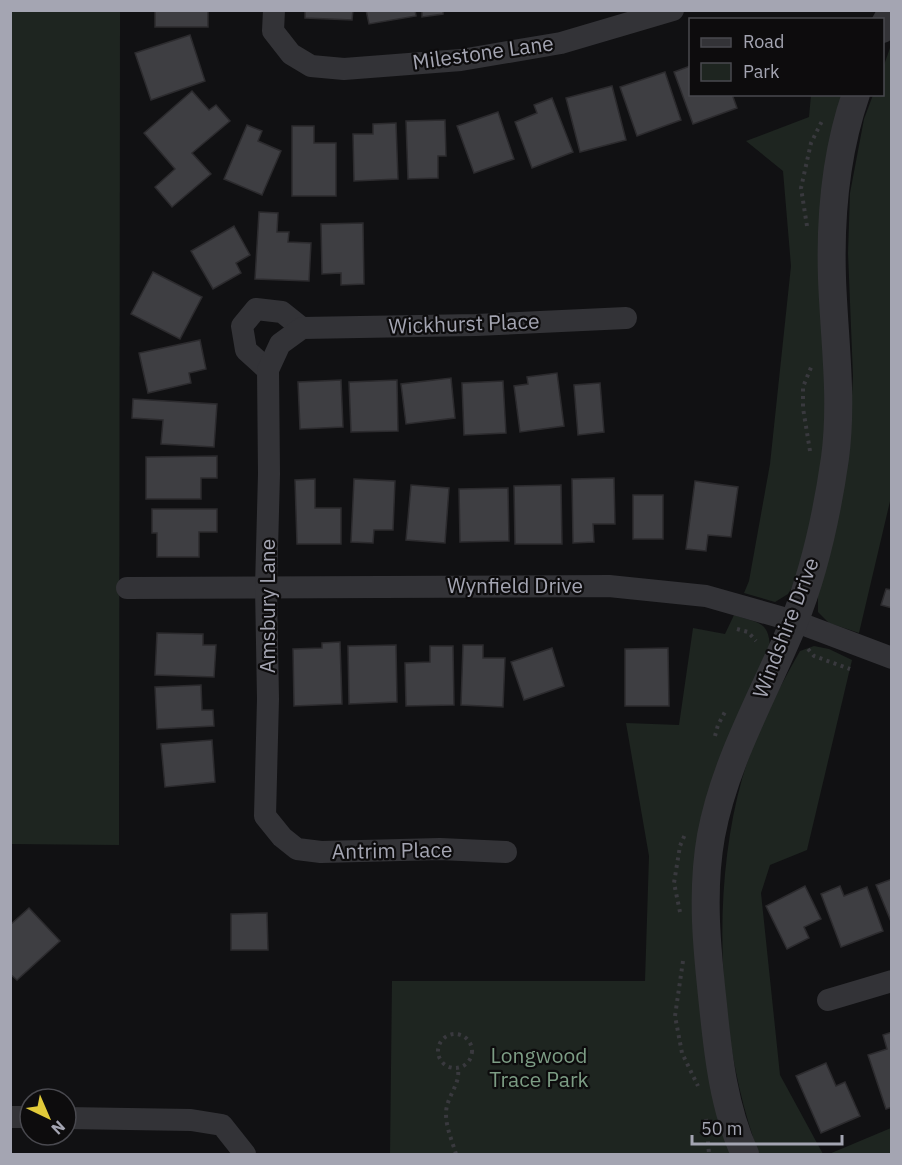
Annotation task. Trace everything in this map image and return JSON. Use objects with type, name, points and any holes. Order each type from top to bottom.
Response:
[{"type":"street","name":"Milestone Lane","points":[[274,10],[273,31],[291,54],[311,66],[344,69],[461,60],[561,43],[673,10]]},
{"type":"street","name":"Windshire Drive","points":[[745,1155],[738,1140],[725,1091],[715,1026],[708,960],[705,890],[711,836],[732,759],[794,621],[812,570],[826,517],[835,455],[839,400],[832,278],[833,212],[841,157],[856,96]]},
{"type":"street","points":[[268,370],[246,350],[242,326],[249,317],[256,309],[282,312],[302,328]]},
{"type":"street","name":"Wickhurst Place","points":[[302,328],[476,325],[626,318]]},
{"type":"street","name":"Amsbury Lane","points":[[282,837],[266,816],[268,699],[266,587],[270,474],[268,370],[280,344],[302,328]]},
{"type":"street","name":"Wynfield Drive","points":[[127,588],[609,586],[706,596],[794,621],[891,658]]},
{"type":"street","name":"Antrim Place","points":[[282,837],[297,849],[321,852],[440,849],[506,852]]},
{"type":"street","points":[[828,1000],[891,981]]},
{"type":"street","points":[[78,1118],[191,1120],[222,1125],[245,1155]]},
{"type":"path","points":[[729,626],[748,633],[756,641]]},
{"type":"path","points":[[447,1035],[465,1037],[472,1046],[471,1058],[464,1067],[458,1069],[447,1067],[438,1054],[440,1043],[447,1035]]},
{"type":"path","points":[[456,1155],[447,1122],[446,1108],[458,1081],[458,1069]]},
{"type":"green space","points":[[11,11],[120,11],[119,845],[11,844]]},
{"type":"green space","points":[[891,45],[891,497],[859,633],[829,623],[818,612],[818,594],[850,433],[853,376],[848,253],[850,193],[864,119],[873,96],[884,96],[884,65]]},
{"type":"green space","points":[[811,96],[847,96],[823,470],[798,578],[788,594],[775,602],[744,593],[749,581],[770,464],[791,266],[783,171],[746,141],[809,117]]},
{"type":"green space","name":"Longwood Trace Park","points":[[734,615],[751,620],[766,629],[770,653],[707,811],[731,1154],[390,1154],[392,981],[645,981],[649,856],[626,723],[679,725],[693,628],[725,634]]},
{"type":"green space","points":[[814,646],[829,649],[852,660],[807,850],[770,865],[761,893],[780,1075],[823,1154],[759,1154],[745,1111],[727,1017],[723,968],[725,870],[732,823],[742,779],[753,746],[775,697],[800,651]]},
{"type":"green space","points":[[891,1128],[891,1154],[829,1154]]},
{"type":"building","points":[[155,10],[208,10],[208,27],[155,27]]},
{"type":"building","points":[[305,10],[353,10],[352,20],[305,18]]},
{"type":"building","points":[[366,10],[415,10],[416,16],[369,24]]},
{"type":"building","points":[[422,10],[443,10],[443,14],[422,17]]},
{"type":"building","points":[[190,35],[205,81],[151,100],[135,53]]},
{"type":"building","points":[[689,66],[689,96],[733,96],[737,108],[693,124],[674,72]]},
{"type":"building","points":[[665,72],[681,120],[637,136],[620,87]]},
{"type":"building","points":[[612,86],[626,140],[580,152],[566,98]]},
{"type":"building","points":[[192,91],[209,110],[216,105],[230,121],[192,153],[211,174],[172,207],[155,187],[175,169],[144,133]]},
{"type":"building","points":[[552,98],[573,152],[532,168],[515,122],[537,113],[534,105]]},
{"type":"building","points":[[498,112],[514,159],[474,173],[457,126]]},
{"type":"building","points":[[445,120],[446,156],[438,156],[438,178],[408,179],[406,121]]},
{"type":"building","points":[[396,123],[398,179],[354,181],[353,134],[373,134],[373,124]]},
{"type":"building","points":[[247,125],[262,131],[258,141],[281,151],[262,195],[224,179]]},
{"type":"building","points":[[292,126],[314,126],[314,143],[336,143],[336,196],[292,196]]},
{"type":"building","points":[[259,212],[278,213],[277,232],[289,232],[288,242],[311,243],[309,281],[255,279]]},
{"type":"building","points":[[363,223],[364,284],[341,285],[341,273],[322,274],[321,224]]},
{"type":"building","points":[[234,226],[250,255],[236,263],[241,273],[213,289],[191,251]]},
{"type":"building","points":[[153,272],[202,297],[180,339],[131,314]]},
{"type":"building","points":[[200,340],[206,369],[189,373],[191,383],[148,393],[139,353]]},
{"type":"building","points":[[557,373],[564,426],[520,432],[514,386],[528,384],[527,377]]},
{"type":"building","points":[[451,378],[455,418],[406,424],[401,384]]},
{"type":"building","points":[[341,380],[343,427],[300,429],[298,382]]},
{"type":"building","points":[[397,380],[398,431],[351,432],[349,382]]},
{"type":"building","points":[[503,381],[506,433],[464,435],[462,383]]},
{"type":"building","points":[[600,383],[604,432],[578,435],[574,385]]},
{"type":"building","points":[[133,399],[217,404],[214,447],[161,444],[163,420],[132,418]]},
{"type":"building","points":[[217,456],[217,478],[201,478],[201,499],[146,499],[146,457]]},
{"type":"building","points":[[614,478],[615,524],[593,524],[594,542],[573,543],[572,479]]},
{"type":"building","points":[[315,479],[315,508],[341,508],[341,544],[297,544],[295,480]]},
{"type":"building","points":[[354,479],[395,481],[393,530],[374,530],[373,543],[351,542]]},
{"type":"building","points":[[695,481],[738,487],[731,537],[708,535],[706,551],[686,549]]},
{"type":"building","points":[[411,485],[449,488],[445,543],[406,540]]},
{"type":"building","points":[[561,485],[562,544],[515,544],[514,486]]},
{"type":"building","points":[[508,488],[509,541],[460,542],[459,489]]},
{"type":"building","points":[[633,495],[663,495],[663,539],[633,539]]},
{"type":"building","points":[[152,509],[217,509],[217,532],[199,532],[199,557],[157,557],[157,533],[152,533]]},
{"type":"building","points":[[886,589],[892,590],[892,608],[881,605]]},
{"type":"building","points":[[157,633],[203,634],[203,645],[216,645],[214,677],[155,675]]},
{"type":"building","points":[[340,642],[342,704],[294,706],[293,649],[322,648],[322,643]]},
{"type":"building","points":[[396,645],[397,702],[349,704],[348,646]]},
{"type":"building","points":[[463,645],[483,645],[483,658],[505,658],[503,707],[461,705]]},
{"type":"building","points":[[430,646],[453,646],[454,705],[406,706],[405,663],[430,662]]},
{"type":"building","points":[[552,648],[564,686],[524,700],[511,662]]},
{"type":"building","points":[[668,648],[669,706],[625,706],[625,649]]},
{"type":"building","points":[[201,685],[202,710],[213,710],[214,726],[157,729],[155,687]]},
{"type":"building","points":[[212,740],[215,782],[165,787],[161,744]]},
{"type":"building","points":[[892,879],[892,924],[876,885]]},
{"type":"building","points":[[805,886],[821,919],[804,927],[809,938],[787,949],[766,906]]},
{"type":"building","points":[[840,886],[844,896],[867,887],[883,931],[841,947],[821,894]]},
{"type":"building","points":[[29,908],[60,941],[17,980],[10,974],[10,925]]},
{"type":"building","points":[[267,913],[268,950],[231,950],[231,914]]},
{"type":"building","points":[[892,1032],[892,1107],[886,1109],[868,1055],[887,1049],[883,1035]]},
{"type":"building","points":[[826,1063],[836,1086],[845,1082],[860,1116],[821,1133],[796,1076]]}]
